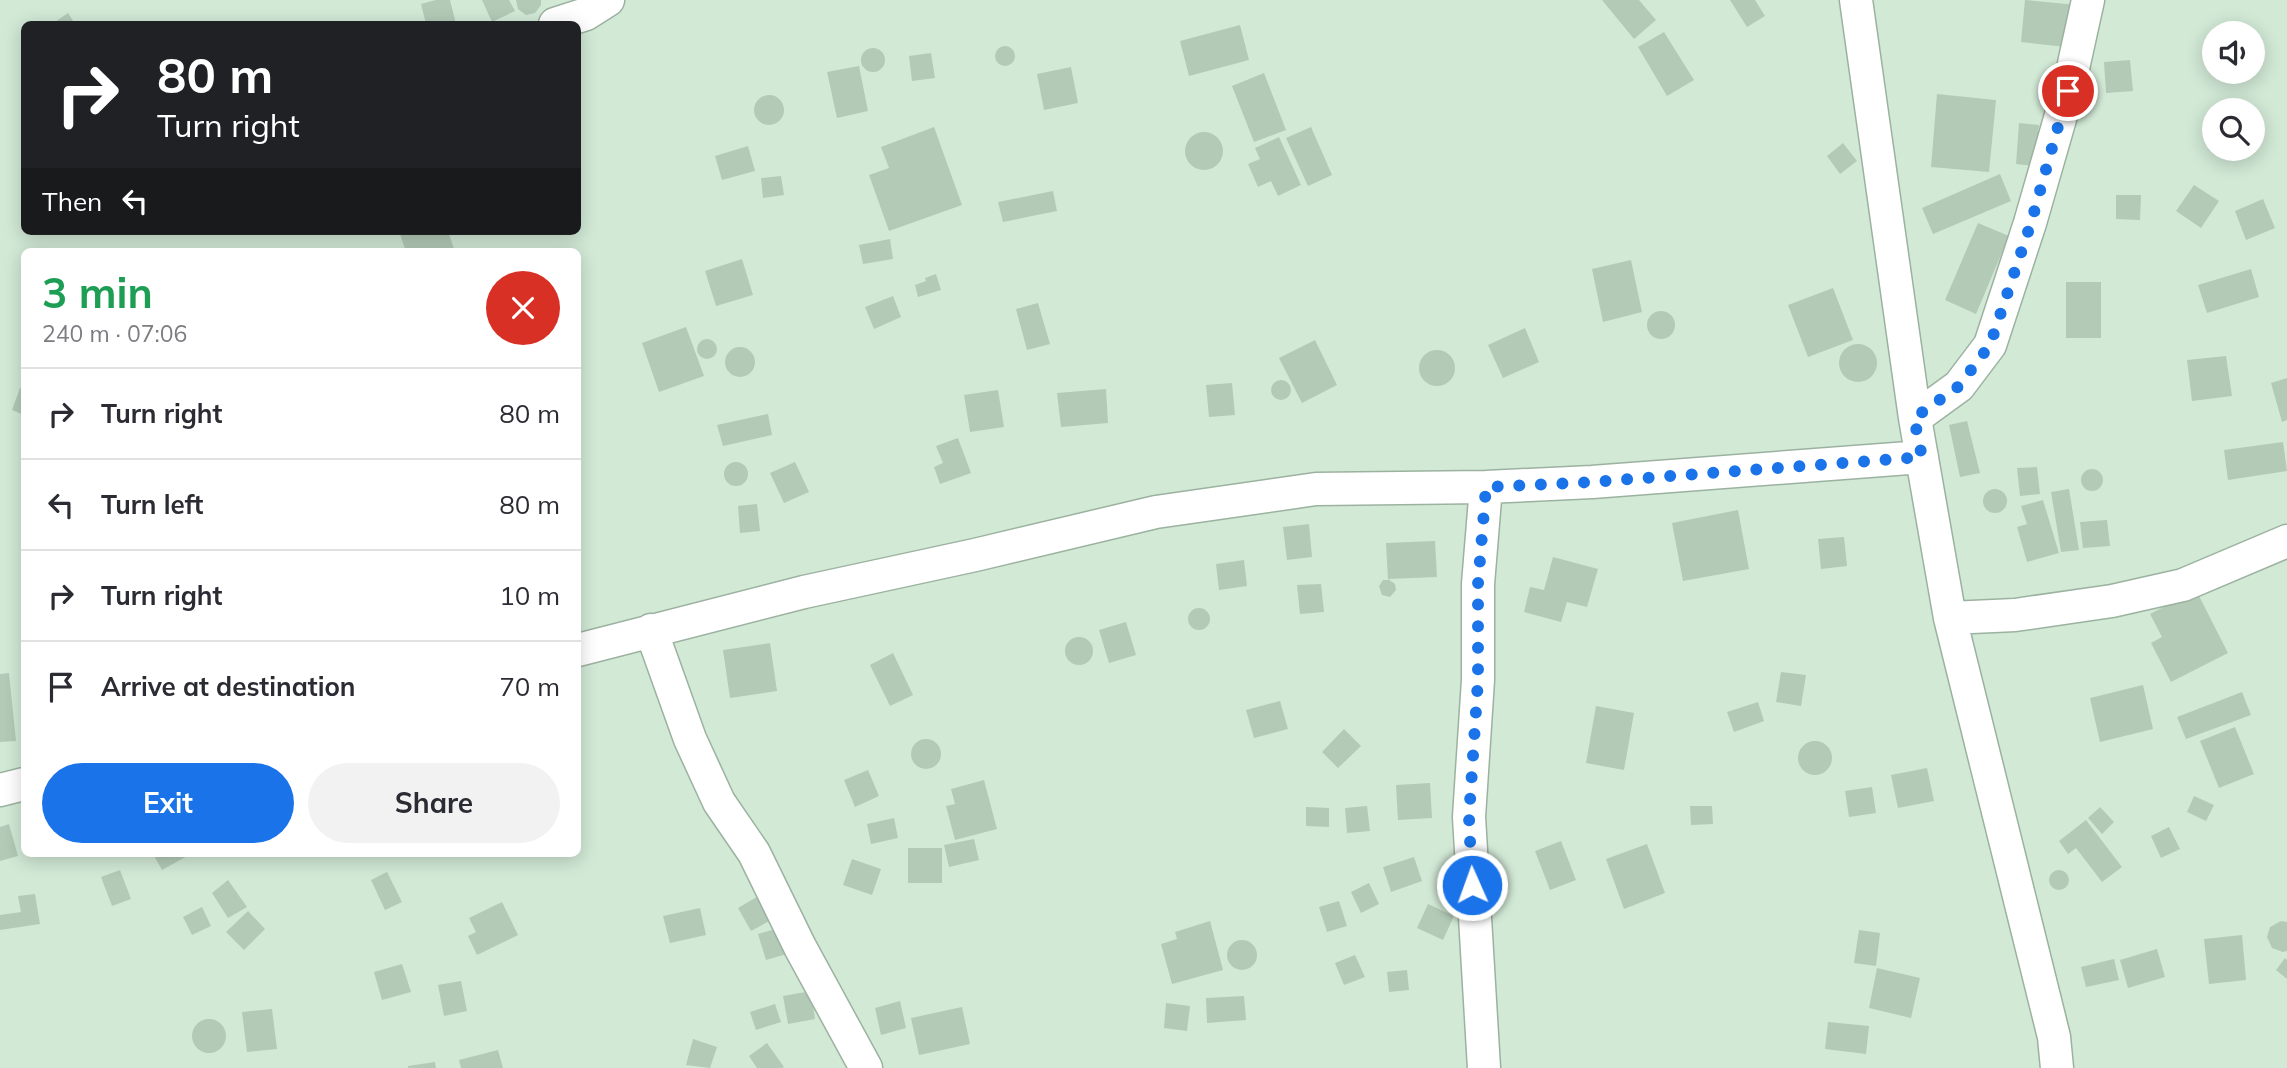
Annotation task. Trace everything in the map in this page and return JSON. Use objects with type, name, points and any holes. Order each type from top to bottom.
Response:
[{"type":"street","points":[[564,21],[586,14],[608,0]]},
{"type":"street","points":[[1856,0],[1914,418],[1950,618],[2054,1037],[2057,1068]]},
{"type":"street","points":[[1914,418],[1959,386],[1990,345],[2031,223],[2068,91],[2088,0]]},
{"type":"street","points":[[581,649],[804,592],[1156,512],[1317,489],[1486,487],[1605,482],[1922,457]]},
{"type":"street","points":[[1484,1068],[1469,817],[1478,680],[1478,584],[1486,487]]},
{"type":"street","points":[[1950,618],[2015,615],[2112,601],[2183,584],[2287,541]]},
{"type":"street","points":[[651,630],[690,739],[719,802],[754,853],[800,947],[866,1068]]},
{"type":"street","points":[[0,790],[21,785]]},
{"type":"building","points":[[450,0],[455,21],[425,21],[421,4]]},
{"type":"building","points":[[482,0],[509,0],[515,11],[492,21]]},
{"type":"building","points":[[516,0],[541,0],[541,5],[535,13],[526,15],[518,9]]},
{"type":"building","points":[[1602,0],[1639,0],[1656,20],[1634,39]]},
{"type":"building","points":[[1730,0],[1755,0],[1765,16],[1747,27]]},
{"type":"building","points":[[2025,0],[2078,5],[2074,48],[2021,42]]},
{"type":"building","points":[[68,13],[73,21],[56,21]]},
{"type":"building","points":[[1240,25],[1249,60],[1189,76],[1180,41]]},
{"type":"building","points":[[1664,32],[1694,80],[1667,96],[1638,47]]},
{"type":"building","points":[[1005,46],[1012,49],[1015,56],[1012,63],[1005,66],[998,63],[995,56],[998,49]]},
{"type":"building","points":[[873,48],[881,52],[885,60],[881,68],[873,72],[865,68],[861,60],[865,52]]},
{"type":"building","points":[[931,53],[935,78],[912,81],[909,56]]},
{"type":"building","points":[[2130,60],[2133,91],[2106,93],[2104,62]]},
{"type":"building","points":[[859,66],[868,111],[837,118],[827,72]]},
{"type":"building","points":[[1071,67],[1078,103],[1044,110],[1037,74]]},
{"type":"building","points":[[1264,73],[1286,130],[1254,142],[1232,86]]},
{"type":"building","points":[[1937,94],[1996,100],[1989,172],[1931,167]]},
{"type":"building","points":[[769,95],[780,99],[784,110],[780,121],[769,125],[758,121],[754,110],[758,99]]},
{"type":"building","points":[[2019,123],[2039,125],[2035,166],[2016,164]]},
{"type":"building","points":[[934,127],[962,205],[889,231],[869,175],[889,168],[881,147]]},
{"type":"building","points":[[1311,127],[1332,175],[1308,186],[1286,138]]},
{"type":"building","points":[[1204,132],[1217,138],[1223,151],[1217,164],[1204,170],[1191,164],[1185,151],[1191,138]]},
{"type":"building","points":[[1279,137],[1301,185],[1278,196],[1271,181],[1258,187],[1248,164],[1260,159],[1255,148]]},
{"type":"building","points":[[1843,143],[1857,161],[1840,174],[1827,156]]},
{"type":"building","points":[[748,146],[755,171],[722,180],[715,156]]},
{"type":"building","points":[[2000,174],[2011,201],[1933,234],[1922,208]]},
{"type":"building","points":[[781,176],[784,195],[763,198],[761,178]]},
{"type":"building","points":[[2194,185],[2219,201],[2201,228],[2176,211]]},
{"type":"building","points":[[1053,191],[1057,211],[1003,222],[998,202]]},
{"type":"building","points":[[2116,195],[2141,195],[2140,220],[2116,219]]},
{"type":"building","points":[[2263,199],[2275,228],[2246,240],[2235,211]]},
{"type":"building","points":[[1978,223],[2009,236],[1976,314],[1945,300]]},
{"type":"building","points":[[400,235],[449,235],[454,248],[405,248]]},
{"type":"building","points":[[890,239],[893,259],[863,264],[859,245]]},
{"type":"building","points":[[742,259],[753,295],[716,306],[705,271]]},
{"type":"building","points":[[1631,260],[1642,312],[1603,322],[1592,269]]},
{"type":"building","points":[[2251,269],[2259,297],[2207,313],[2198,285]]},
{"type":"building","points":[[936,274],[941,290],[918,297],[915,285]]},
{"type":"building","points":[[2066,282],[2101,282],[2101,338],[2066,338]]},
{"type":"building","points":[[1833,288],[1853,340],[1808,357],[1788,305]]},
{"type":"building","points":[[893,296],[901,317],[874,329],[865,307]]},
{"type":"building","points":[[1038,303],[1050,344],[1027,350],[1016,309]]},
{"type":"building","points":[[1661,311],[1671,315],[1675,325],[1671,335],[1661,339],[1651,335],[1647,325],[1651,315]]},
{"type":"building","points":[[686,327],[704,376],[659,392],[642,343]]},
{"type":"building","points":[[1525,328],[1539,362],[1503,378],[1488,345]]},
{"type":"building","points":[[707,339],[714,342],[717,349],[714,356],[707,359],[700,356],[697,349],[700,342]]},
{"type":"building","points":[[1315,340],[1337,385],[1302,403],[1279,358]]},
{"type":"building","points":[[1858,344],[1871,350],[1877,363],[1871,376],[1858,382],[1845,376],[1839,363],[1845,350]]},
{"type":"building","points":[[740,347],[751,351],[755,362],[751,373],[740,377],[729,373],[725,362],[729,351]]},
{"type":"building","points":[[1437,350],[1450,355],[1455,368],[1450,381],[1437,386],[1424,381],[1419,368],[1424,355]]},
{"type":"building","points":[[2226,356],[2232,396],[2192,401],[2187,360]]},
{"type":"building","points":[[2287,378],[2287,420],[2282,422],[2271,383]]},
{"type":"building","points":[[1281,380],[1288,383],[1291,390],[1288,397],[1281,400],[1274,397],[1271,390],[1274,383]]},
{"type":"building","points":[[1232,383],[1235,415],[1209,417],[1206,385]]},
{"type":"building","points":[[20,388],[21,388],[21,414],[12,410]]},
{"type":"building","points":[[1106,389],[1108,423],[1061,427],[1057,393]]},
{"type":"building","points":[[998,390],[1004,427],[970,432],[964,395]]},
{"type":"building","points":[[768,414],[772,435],[723,446],[717,425]]},
{"type":"building","points":[[1967,421],[1980,473],[1960,477],[1949,425]]},
{"type":"building","points":[[958,438],[971,473],[940,484],[934,467],[943,463],[936,446]]},
{"type":"building","points":[[2283,442],[2287,471],[2228,480],[2224,450]]},
{"type":"building","points":[[736,462],[744,466],[748,474],[744,482],[736,486],[728,482],[724,474],[728,466]]},
{"type":"building","points":[[795,462],[809,492],[784,503],[770,473]]},
{"type":"building","points":[[2037,467],[2040,494],[2020,496],[2017,468]]},
{"type":"building","points":[[2092,469],[2100,472],[2103,480],[2100,488],[2092,491],[2084,488],[2081,480],[2084,472]]},
{"type":"building","points":[[1995,489],[2004,492],[2007,501],[2004,510],[1995,513],[1986,510],[1983,501],[1986,492]]},
{"type":"building","points":[[2069,489],[2079,550],[2061,552],[2051,492]]},
{"type":"building","points":[[2043,500],[2059,553],[2027,562],[2017,527],[2027,524],[2021,506]]},
{"type":"building","points":[[757,504],[760,531],[740,533],[738,506]]},
{"type":"building","points":[[1738,510],[1749,569],[1683,581],[1672,523]]},
{"type":"building","points":[[2107,520],[2110,546],[2083,548],[2080,522]]},
{"type":"building","points":[[1309,524],[1312,557],[1287,560],[1283,527]]},
{"type":"building","points":[[1844,537],[1847,566],[1821,569],[1818,539]]},
{"type":"building","points":[[1435,541],[1437,577],[1388,579],[1395,584],[1396,590],[1390,597],[1382,595],[1379,586],[1383,580],[1388,580],[1386,543]]},
{"type":"building","points":[[1553,557],[1598,569],[1587,607],[1567,602],[1561,622],[1524,612],[1530,587],[1544,590]]},
{"type":"building","points":[[1244,560],[1247,586],[1219,590],[1216,564]]},
{"type":"building","points":[[1321,584],[1324,612],[1300,614],[1297,585]]},
{"type":"building","points":[[2196,590],[2228,653],[2171,682],[2151,643],[2162,637],[2150,614]]},
{"type":"building","points":[[1195,608],[1203,608],[1210,615],[1210,623],[1203,630],[1195,630],[1188,623],[1188,615]]},
{"type":"building","points":[[1126,622],[1136,655],[1109,663],[1099,630]]},
{"type":"building","points":[[1079,637],[1089,641],[1093,651],[1089,661],[1079,665],[1069,661],[1065,651],[1069,641]]},
{"type":"building","points":[[770,643],[777,691],[730,698],[723,650]]},
{"type":"building","points":[[893,653],[913,695],[890,706],[870,665]]},
{"type":"building","points":[[1781,672],[1806,675],[1801,706],[1776,702]]},
{"type":"building","points":[[9,673],[16,741],[0,742],[0,674]]},
{"type":"building","points":[[2143,685],[2153,729],[2100,742],[2090,698]]},
{"type":"building","points":[[2242,692],[2251,715],[2186,739],[2177,717]]},
{"type":"building","points":[[1280,701],[1288,729],[1254,738],[1246,710]]},
{"type":"building","points":[[1758,702],[1764,721],[1734,732],[1727,712]]},
{"type":"building","points":[[1596,706],[1634,713],[1624,770],[1586,763]]},
{"type":"building","points":[[2235,727],[2254,774],[2219,788],[2200,741]]},
{"type":"building","points":[[1344,729],[1361,746],[1338,768],[1322,752]]},
{"type":"building","points":[[926,739],[936,744],[941,754],[936,764],[926,769],[916,764],[911,754],[916,744]]},
{"type":"building","points":[[1815,741],[1827,746],[1832,758],[1827,770],[1815,775],[1803,770],[1798,758],[1803,746]]},
{"type":"building","points":[[1927,768],[1934,801],[1898,808],[1891,775]]},
{"type":"building","points":[[868,770],[879,796],[855,807],[844,780]]},
{"type":"building","points":[[984,780],[997,829],[955,840],[946,806],[955,804],[951,789]]},
{"type":"building","points":[[1430,783],[1432,818],[1398,820],[1396,785]]},
{"type":"building","points":[[1872,787],[1876,813],[1849,817],[1845,791]]},
{"type":"building","points":[[2194,796],[2214,805],[2206,821],[2187,812]]},
{"type":"building","points":[[1367,806],[1370,831],[1347,833],[1345,808]]},
{"type":"building","points":[[1690,806],[1712,806],[1713,824],[1691,825]]},
{"type":"building","points":[[1306,807],[1329,808],[1329,827],[1306,826]]},
{"type":"building","points":[[2100,807],[2114,822],[2102,834],[2088,818]]},
{"type":"building","points":[[894,818],[898,838],[871,844],[867,824]]},
{"type":"building","points":[[2086,820],[2122,867],[2102,882],[2076,848],[2068,854],[2059,841]]},
{"type":"building","points":[[9,824],[18,856],[0,861],[0,827]]},
{"type":"building","points":[[2169,827],[2180,849],[2161,858],[2151,836]]},
{"type":"building","points":[[974,839],[979,860],[949,867],[944,845]]},
{"type":"building","points":[[1561,841],[1576,880],[1550,890],[1535,851]]},
{"type":"building","points":[[1647,844],[1665,893],[1624,909],[1606,859]]},
{"type":"building","points":[[908,848],[942,848],[942,883],[908,883]]},
{"type":"building","points":[[155,857],[186,857],[162,870]]},
{"type":"building","points":[[1414,857],[1422,881],[1391,892],[1383,867]]},
{"type":"building","points":[[852,859],[881,869],[872,895],[843,885]]},
{"type":"building","points":[[120,870],[131,899],[112,906],[101,877]]},
{"type":"building","points":[[2055,870],[2063,870],[2069,880],[2063,890],[2055,890],[2049,884],[2049,876]]},
{"type":"building","points":[[387,872],[402,902],[385,910],[371,880]]},
{"type":"building","points":[[228,880],[247,907],[228,918],[212,893]]},
{"type":"building","points":[[1369,883],[1379,904],[1361,913],[1351,892]]},
{"type":"building","points":[[35,894],[40,924],[0,930],[0,915],[21,912],[18,896]]},
{"type":"building","points":[[760,895],[773,919],[751,931],[738,908]]},
{"type":"building","points":[[1339,901],[1347,926],[1327,932],[1319,907]]},
{"type":"building","points":[[502,902],[518,935],[477,955],[468,936],[476,932],[469,918]]},
{"type":"building","points":[[1428,904],[1454,916],[1443,940],[1417,928]]},
{"type":"building","points":[[202,907],[211,926],[192,935],[183,917]]},
{"type":"building","points":[[700,908],[706,935],[670,943],[663,916]]},
{"type":"building","points":[[248,911],[265,929],[244,950],[226,932]]},
{"type":"building","points":[[1210,921],[1223,970],[1172,984],[1161,944],[1177,939],[1175,932]]},
{"type":"building","points":[[2281,921],[2287,922],[2287,951],[2283,952],[2272,948],[2267,937],[2270,927]]},
{"type":"building","points":[[779,928],[787,954],[766,960],[758,934]]},
{"type":"building","points":[[1859,930],[1880,933],[1876,966],[1854,963]]},
{"type":"building","points":[[2242,935],[2246,980],[2209,984],[2204,939]]},
{"type":"building","points":[[1242,940],[1253,944],[1257,955],[1253,966],[1242,970],[1231,966],[1227,955],[1231,944]]},
{"type":"building","points":[[2157,949],[2165,977],[2128,988],[2120,960]]},
{"type":"building","points":[[1355,955],[1365,977],[1344,985],[1335,963]]},
{"type":"building","points":[[2285,958],[2287,960],[2287,979],[2276,970]]},
{"type":"building","points":[[2114,959],[2119,980],[2086,987],[2081,967]]},
{"type":"building","points":[[402,964],[411,992],[382,1000],[374,972]]},
{"type":"building","points":[[1877,968],[1920,978],[1911,1018],[1869,1008]]},
{"type":"building","points":[[1407,970],[1409,990],[1389,992],[1387,972]]},
{"type":"building","points":[[461,981],[467,1011],[444,1016],[438,985]]},
{"type":"building","points":[[811,991],[815,1019],[788,1024],[783,996]]},
{"type":"building","points":[[1244,996],[1246,1020],[1207,1023],[1206,998]]},
{"type":"building","points":[[900,1001],[906,1028],[881,1035],[875,1008]]},
{"type":"building","points":[[1166,1003],[1190,1006],[1187,1031],[1164,1028]]},
{"type":"building","points":[[775,1004],[781,1022],[756,1030],[750,1012]]},
{"type":"building","points":[[962,1007],[970,1044],[919,1055],[911,1018]]},
{"type":"building","points":[[272,1009],[277,1049],[247,1052],[242,1012]]},
{"type":"building","points":[[209,1019],[221,1024],[226,1036],[221,1048],[209,1053],[197,1048],[192,1036],[197,1024]]},
{"type":"building","points":[[1828,1022],[1869,1026],[1866,1054],[1825,1049]]},
{"type":"building","points":[[693,1039],[717,1047],[710,1068],[686,1065]]},
{"type":"building","points":[[767,1043],[784,1067],[757,1068],[749,1056]]},
{"type":"building","points":[[498,1050],[503,1068],[461,1068],[459,1060]]},
{"type":"building","points":[[435,1062],[436,1068],[408,1068],[408,1066]]},
{"type":"route","points":[[1472,885],[1469,817],[1478,680],[1478,584],[1486,487],[1592,482],[1922,457],[1914,418],[1959,386],[1990,345],[2031,223],[2068,91]]}]
